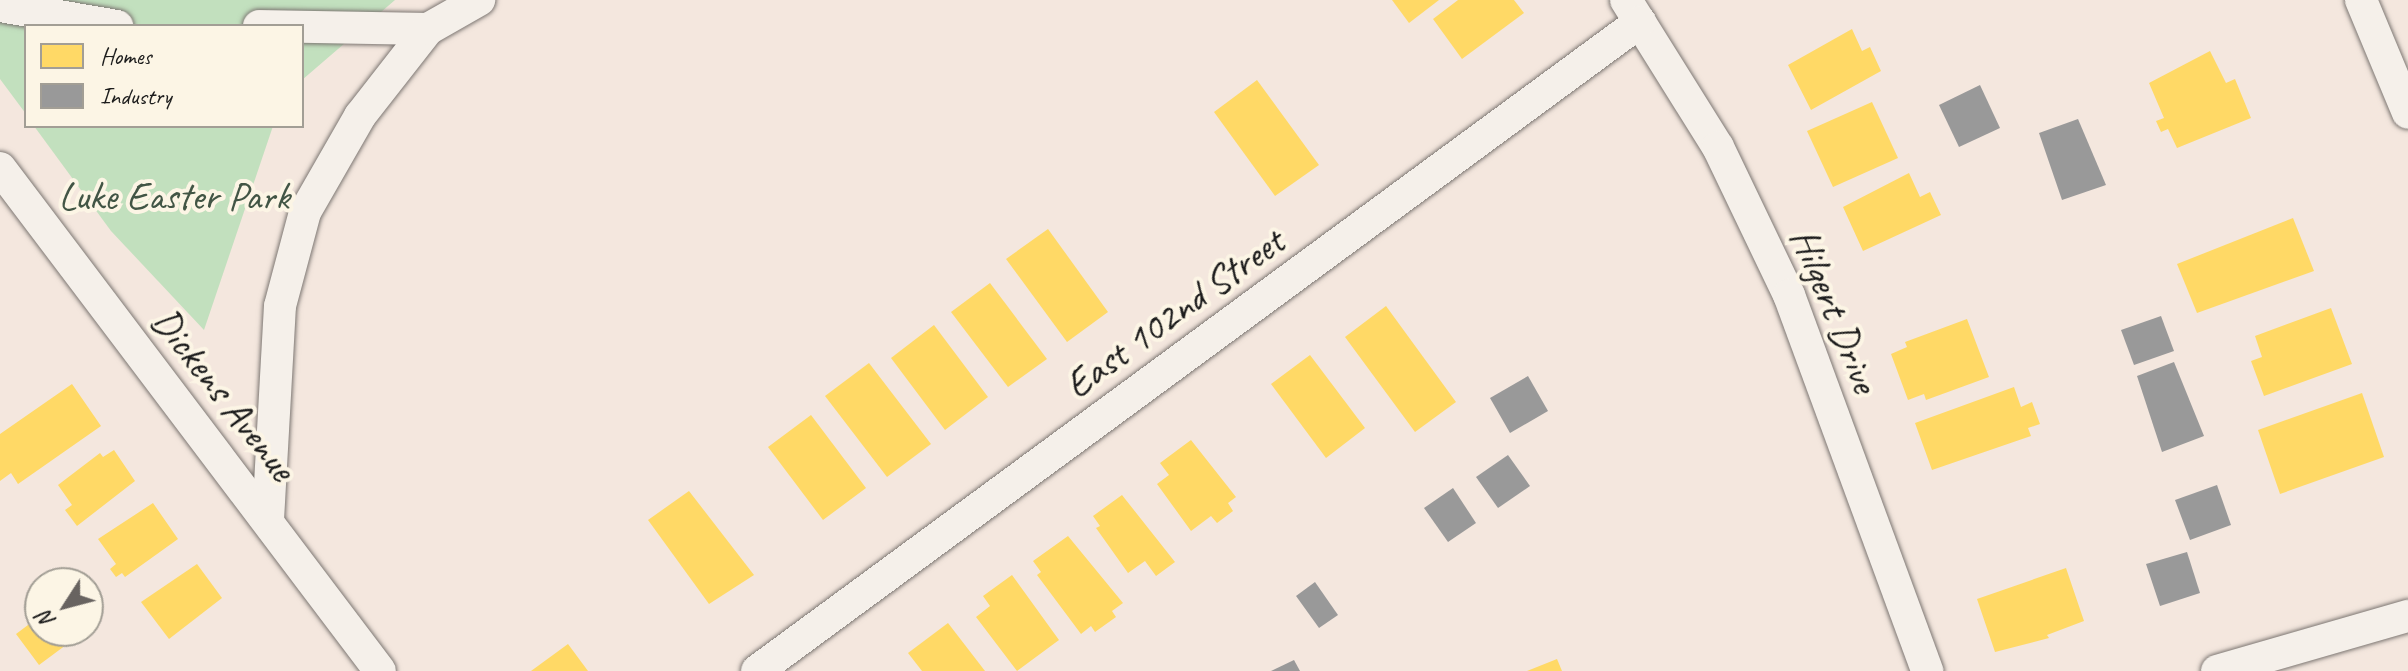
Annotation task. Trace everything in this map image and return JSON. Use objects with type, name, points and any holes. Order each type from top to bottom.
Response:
[{"type":"street","points":[[268,520],[280,306],[305,212],[360,116],[428,29],[479,0]]},
{"type":"street","points":[[2361,0],[2408,113]]},
{"type":"street","points":[[0,6],[105,24]]},
{"type":"street","name":"East 102nd Street","points":[[757,671],[1633,11]]},
{"type":"street","name":"Hilgert Drive","points":[[1633,11],[1718,147],[1789,295],[1927,671]]},
{"type":"street","points":[[304,27],[428,29]]},
{"type":"street","name":"Dickens Avenue","points":[[0,168],[380,671]]},
{"type":"street","points":[[2217,671],[2408,616]]},
{"type":"green space","name":"Luke Easter Park","points":[[0,0],[395,0],[304,78],[304,24],[24,24],[24,111],[0,79]]},
{"type":"green space","name":"Luke Easter Park","points":[[35,128],[272,128],[204,330],[111,231]]},
{"type":"building: Homes","points":[[1392,0],[1439,0],[1409,23]]},
{"type":"building: Homes","points":[[1458,0],[1514,0],[1524,13],[1462,59],[1433,19]]},
{"type":"building: Homes","points":[[1852,29],[1862,51],[1870,47],[1881,71],[1811,110],[1788,65]]},
{"type":"building: Homes","points":[[2210,51],[2226,83],[2235,79],[2251,118],[2177,148],[2168,129],[2161,132],[2156,121],[2164,118],[2149,83]]},
{"type":"building: Homes","points":[[1257,80],[1319,165],[1275,196],[1214,112]]},
{"type":"building: Homes","points":[[1872,102],[1898,158],[1833,187],[1807,131]]},
{"type":"building: Homes","points":[[1909,173],[1920,197],[1930,192],[1941,215],[1863,251],[1843,207]]},
{"type":"building: Homes","points":[[2293,218],[2314,271],[2197,313],[2177,264]]},
{"type":"building: Homes","points":[[1048,229],[1108,312],[1067,342],[1006,259]]},
{"type":"building: Homes","points":[[990,283],[1047,359],[1008,387],[951,312]]},
{"type":"building: Homes","points":[[1386,306],[1456,402],[1415,432],[1345,337]]},
{"type":"building: Homes","points":[[2331,308],[2352,364],[2264,396],[2251,361],[2262,357],[2255,336]]},
{"type":"building: Homes","points":[[1967,319],[1989,377],[1926,400],[1924,394],[1908,400],[1891,354],[1907,347],[1905,342]]},
{"type":"building: Homes","points":[[934,325],[988,397],[945,430],[891,358]]},
{"type":"building: Homes","points":[[1310,355],[1365,428],[1326,458],[1271,384]]},
{"type":"building: Homes","points":[[869,363],[931,444],[887,477],[825,396]]},
{"type":"building: Homes","points":[[72,384],[101,426],[18,484],[11,473],[0,481],[0,434]]},
{"type":"building: Homes","points":[[2014,387],[2021,407],[2032,402],[2040,424],[2028,428],[2031,436],[1932,470],[1915,423]]},
{"type":"building: Homes","points":[[2362,393],[2384,457],[2280,494],[2258,430]]},
{"type":"building: Homes","points":[[811,415],[866,488],[823,520],[768,447]]},
{"type":"building: Homes","points":[[1191,440],[1236,497],[1228,503],[1233,511],[1217,523],[1211,516],[1191,531],[1157,484],[1169,475],[1160,463]]},
{"type":"building: Homes","points":[[114,450],[135,481],[77,526],[65,510],[72,505],[58,485],[100,453],[103,457]]},
{"type":"building: Homes","points":[[689,491],[754,575],[709,604],[648,520]]},
{"type":"building: Homes","points":[[1122,495],[1175,562],[1156,576],[1145,561],[1128,573],[1096,528],[1100,526],[1093,516]]},
{"type":"building: Homes","points":[[153,503],[178,539],[125,577],[122,573],[116,577],[110,569],[116,564],[98,539]]},
{"type":"building: Homes","points":[[1068,536],[1123,603],[1112,611],[1116,617],[1095,632],[1091,626],[1081,634],[1037,575],[1041,572],[1033,561]]},
{"type":"building: Homes","points":[[197,564],[222,598],[169,639],[141,602]]},
{"type":"building: Homes","points":[[2066,568],[2084,621],[2047,635],[2049,638],[1995,652],[1977,599]]},
{"type":"building: Homes","points":[[1012,575],[1059,640],[1017,671],[976,617],[990,606],[983,596]]},
{"type":"building: Homes","points":[[948,623],[985,671],[922,671],[908,653]]},
{"type":"building: Homes","points":[[24,628],[24,645],[16,634]]},
{"type":"building: Homes","points":[[568,644],[588,671],[531,671]]},
{"type":"building: Homes","points":[[26,647],[63,647],[39,665]]},
{"type":"building: Homes","points":[[1557,659],[1562,671],[1527,671]]},
{"type":"building: Industry","points":[[1980,85],[2000,128],[1959,147],[1939,105]]},
{"type":"building: Industry","points":[[2078,119],[2106,185],[2062,200],[2039,133]]},
{"type":"building: Industry","points":[[2161,316],[2174,351],[2134,365],[2121,330]]},
{"type":"building: Industry","points":[[2174,362],[2204,436],[2162,452],[2137,376]]},
{"type":"building: Industry","points":[[1528,376],[1548,411],[1510,433],[1490,398]]},
{"type":"building: Industry","points":[[1508,455],[1530,486],[1498,508],[1476,477]]},
{"type":"building: Industry","points":[[2217,485],[2231,525],[2190,540],[2175,500]]},
{"type":"building: Industry","points":[[1453,488],[1476,523],[1448,542],[1424,508]]},
{"type":"building: Industry","points":[[2187,552],[2200,593],[2160,606],[2146,564]]},
{"type":"building: Industry","points":[[1315,582],[1338,615],[1319,628],[1296,596]]},
{"type":"building: Industry","points":[[1294,660],[1300,671],[1271,671]]}]
